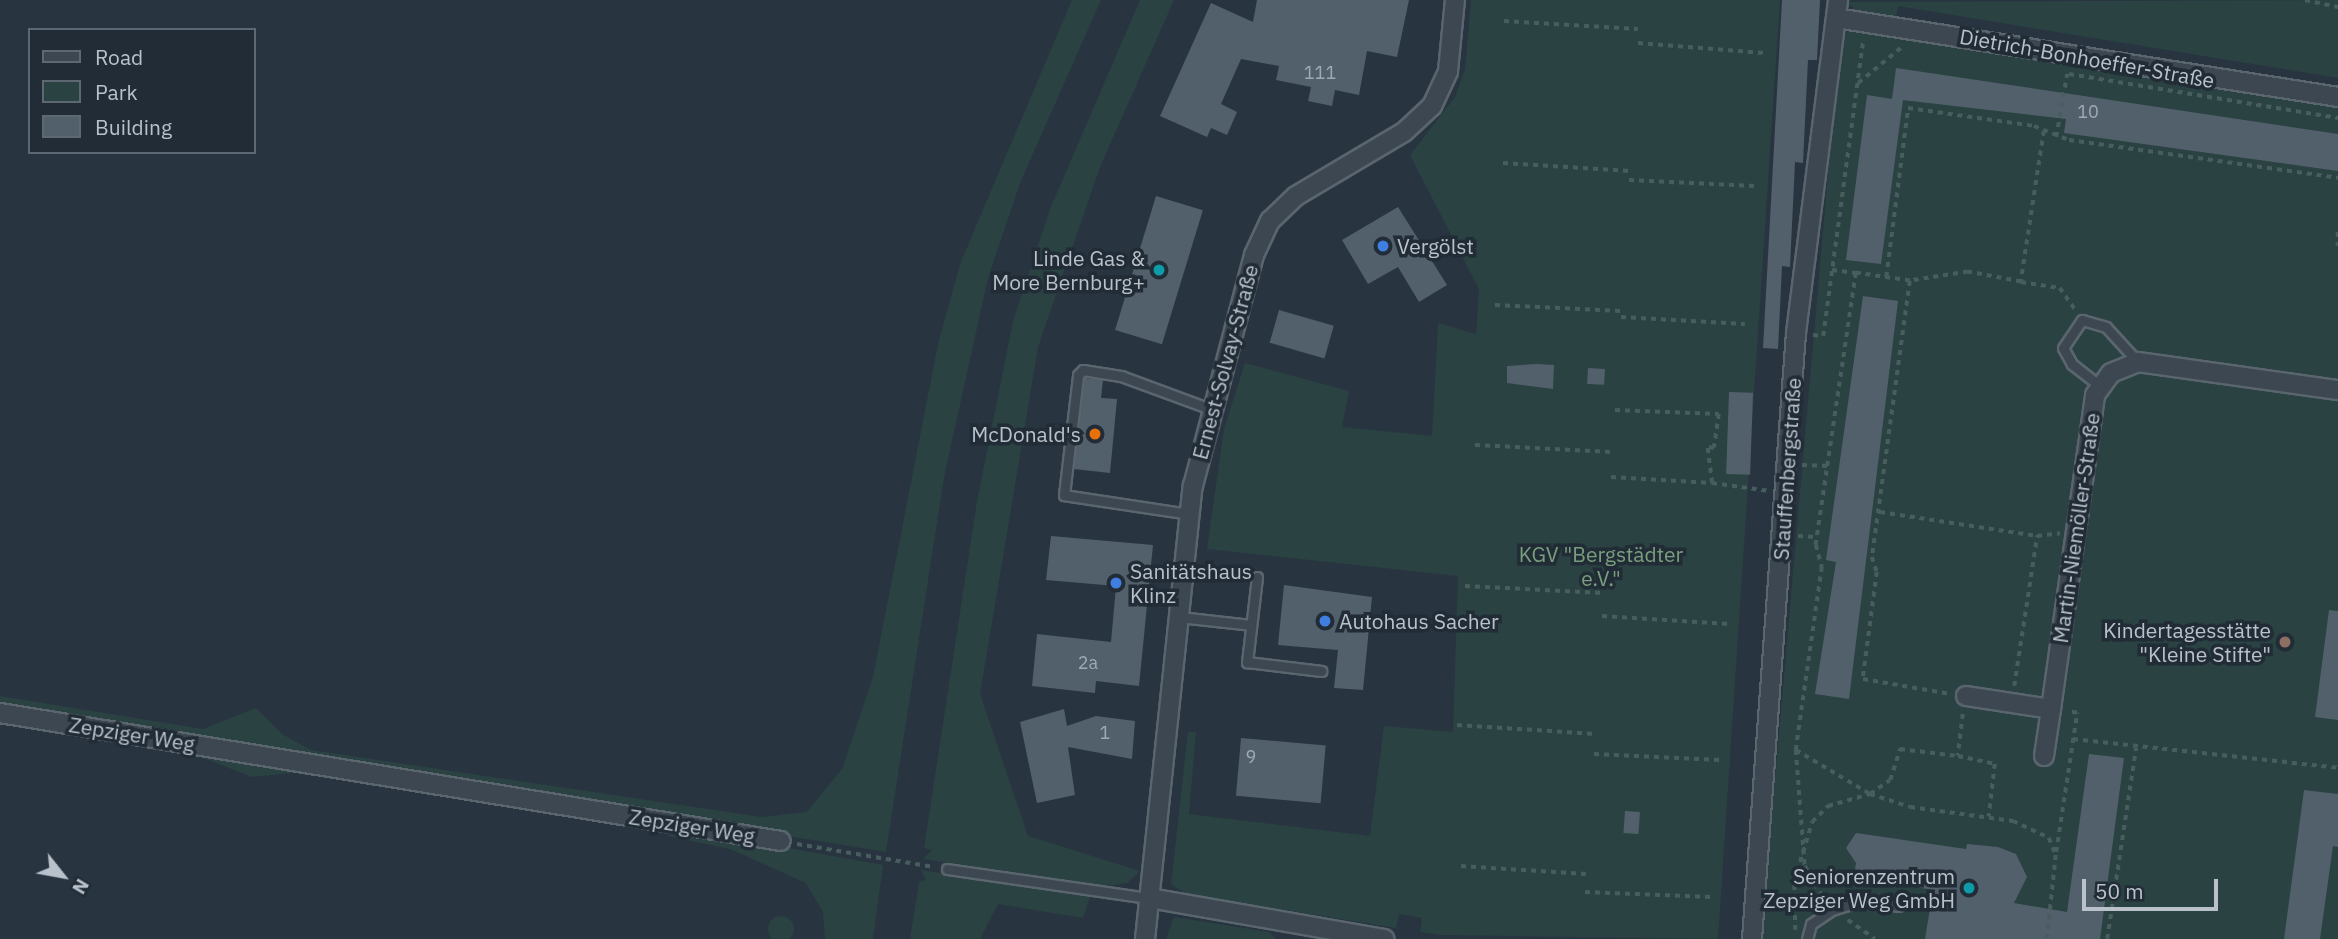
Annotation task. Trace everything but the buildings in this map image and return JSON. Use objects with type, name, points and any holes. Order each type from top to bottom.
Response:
[{"type":"street","name":"Ernest-Solvay-Straße","points":[[1145,939],[1189,514],[1208,408],[1266,227],[1296,196],[1420,120],[1448,71],[1455,0]]},
{"type":"street","name":"Dietrich-Bonhoeffer-Straße","points":[[1837,9],[1866,21],[2338,97]]},
{"type":"street","name":"Stauffenbergstraße","points":[[1752,939],[1796,334],[1837,9]]},
{"type":"street","name":"Martin-Niemöller-Straße","points":[[2045,756],[2099,386],[2111,373],[2138,362]]},
{"type":"street","points":[[2138,362],[2338,390]]},
{"type":"street","points":[[1966,696],[2051,709]]},
{"type":"street","name":"Zepziger Weg","points":[[0,713],[781,841]]},
{"type":"street","points":[[1149,898],[1384,939]]},
{"type":"lane","points":[[2099,386],[2072,365],[2063,348],[2082,320],[2106,327],[2138,362]]},
{"type":"lane","points":[[1189,514],[1064,495],[1078,375],[1083,370],[1121,376],[1208,408]]},
{"type":"lane","points":[[1257,577],[1247,662],[1321,670]]},
{"type":"lane","points":[[1179,617],[1251,625]]},
{"type":"lane","points":[[947,869],[1149,898]]},
{"type":"lane","points":[[1807,939],[1811,924],[1832,910],[1864,900],[1898,906]]},
{"type":"path","points":[[2305,0],[2338,7]]},
{"type":"path","points":[[1504,21],[1639,29]]},
{"type":"path","points":[[1796,334],[1823,336],[1866,21]]},
{"type":"path","points":[[1863,40],[1877,42]]},
{"type":"path","points":[[1638,43],[1764,53]]},
{"type":"path","points":[[1890,44],[1917,48]]},
{"type":"path","points":[[1856,84],[1904,46]]},
{"type":"path","points":[[2053,72],[2338,118]]},
{"type":"path","points":[[2056,137],[2067,74]]},
{"type":"path","points":[[1886,277],[1908,108],[2044,131],[2056,137],[2338,178]]},
{"type":"path","points":[[2021,282],[2044,131]]},
{"type":"path","points":[[1503,163],[1630,171]]},
{"type":"path","points":[[1629,180],[1755,186]]},
{"type":"path","points":[[2338,232],[2338,246]]},
{"type":"path","points":[[1832,270],[1910,281],[1968,272],[2060,288],[2082,320]]},
{"type":"path","points":[[1856,273],[1816,545],[1822,567],[1796,750],[1806,835],[1805,866],[1832,910],[1875,939]]},
{"type":"path","points":[[1910,281],[1880,512],[1863,679],[1966,696],[1958,757]]},
{"type":"path","points":[[1495,305],[1621,311]]},
{"type":"path","points":[[1620,317],[1745,324]]},
{"type":"path","points":[[1615,410],[1719,415],[1714,448],[1709,448],[1712,483]]},
{"type":"path","points":[[1475,445],[1612,452]]},
{"type":"path","points":[[1787,464],[1828,466]]},
{"type":"path","points":[[1611,477],[1712,483],[1785,492]]},
{"type":"path","points":[[1880,512],[2037,536],[2045,531],[2075,540]]},
{"type":"path","points":[[2011,703],[2037,536]]},
{"type":"path","points":[[1465,586],[1603,593]]},
{"type":"path","points":[[1602,616],[1729,624]]},
{"type":"path","points":[[2047,939],[2056,855],[2077,713],[2051,709]]},
{"type":"path","points":[[1457,725],[1595,734]]},
{"type":"path","points":[[2073,739],[2136,748],[2145,743],[2338,768]]},
{"type":"path","points":[[2107,939],[2136,748]]},
{"type":"path","points":[[1798,939],[1790,914],[1806,835],[1828,806],[1870,794],[1890,780],[1900,749],[1995,764],[1989,817]]},
{"type":"path","points":[[1796,750],[1870,794],[1910,807],[1989,817],[2033,827],[2049,838],[2056,855]]},
{"type":"path","points":[[1594,754],[1720,761]]},
{"type":"path","name":"Zepziger Weg","points":[[781,841],[947,869]]},
{"type":"path","points":[[1461,866],[1586,874]]},
{"type":"path","points":[[1585,892],[1711,897]]},
{"type":"green space","points":[[1072,0],[1101,0],[1020,183],[988,278],[944,477],[886,852],[0,708],[0,696],[203,729],[256,708],[282,734],[311,750],[761,817],[807,812],[842,769],[873,677],[938,344],[960,264]]},
{"type":"green space","points":[[1140,0],[1174,0],[1100,167],[1038,347],[980,694],[1028,836],[1140,871],[1127,883],[1105,886],[923,859],[932,850],[924,848],[977,501],[1013,321],[1050,209]]},
{"type":"green space","name":"KGV \"Bergstädter e.V.\"","points":[[1471,0],[1780,0],[1718,939],[1441,935],[1420,932],[1422,918],[1399,914],[1396,928],[1187,894],[1171,884],[1188,732],[1196,732],[1189,814],[1370,836],[1384,726],[1453,732],[1458,576],[1207,549],[1224,429],[1245,363],[1349,391],[1342,427],[1432,436],[1438,323],[1476,334],[1479,289],[1410,155],[1455,97],[1465,70]]},
{"type":"green space","points":[[2338,0],[2338,78],[1898,6],[1896,18],[1861,13],[1845,2]]},
{"type":"green space","points":[[1859,26],[2338,106],[2338,939],[1761,939],[1840,36]]},
{"type":"green space","points":[[201,757],[239,759],[300,772],[252,777]]},
{"type":"green space","points":[[672,827],[883,865],[873,939],[825,939],[823,912],[806,883],[730,849],[668,836]]},
{"type":"green space","points":[[921,870],[1090,897],[1083,918],[998,904],[980,939],[910,939],[919,882],[926,880]]},
{"type":"green space","points":[[776,917],[786,917],[793,924],[793,934],[787,940],[775,940],[769,934],[769,924]]},
{"type":"green space","points":[[1174,917],[1269,932],[1276,939],[1166,939]]},
{"type":"place","name":"Vergölst","points":[[1383,246]]},
{"type":"place","name":"Linde Gas & More Bernburg+","points":[[1159,270]]},
{"type":"place","name":"McDonald's","points":[[1095,434]]},
{"type":"place","name":"Sanitätshaus Klinz","points":[[1116,583]]},
{"type":"place","name":"Autohaus Sacher","points":[[1325,621]]},
{"type":"place","name":"Kindertagesstätte \"Kleine Stifte\"","points":[[2285,642]]},
{"type":"place","name":"Seniorenzentrum Zepziger Weg GmbH","points":[[1969,888]]}]
